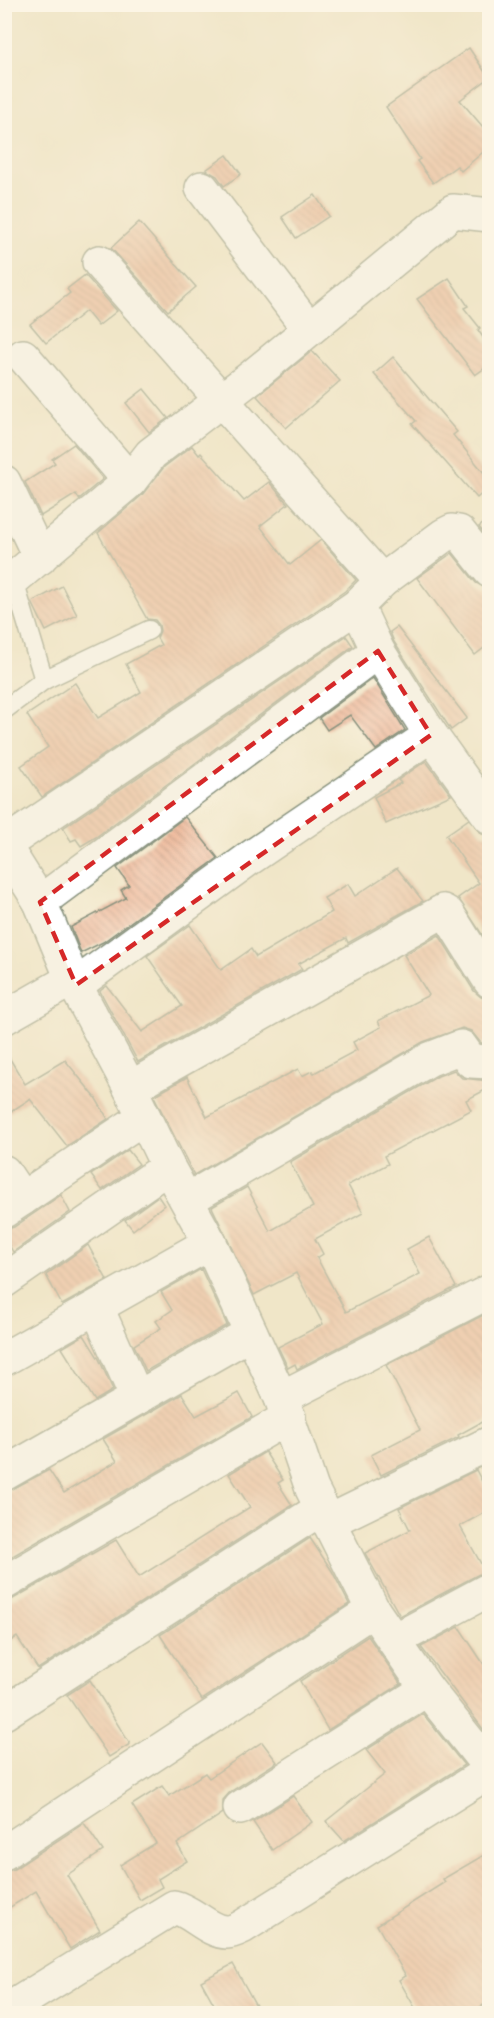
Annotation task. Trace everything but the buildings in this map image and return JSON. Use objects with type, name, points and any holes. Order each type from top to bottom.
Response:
[{"type":"street","points":[[202,188],[309,329]]},
{"type":"street","points":[[9,584],[130,481],[151,454],[223,400],[453,211],[489,215]]},
{"type":"street","points":[[99,261],[382,581]]},
{"type":"street","points":[[24,356],[130,481]]},
{"type":"street","points":[[4,482],[40,558]]},
{"type":"street","points":[[4,2012],[174,1907],[187,1910],[211,1926],[227,1932],[242,1927],[487,1776],[373,1610],[312,1489],[285,1407],[210,1243],[168,1167],[74,982],[40,902],[4,845],[357,606],[382,581],[452,531],[459,532],[489,571]]},
{"type":"street","points":[[357,606],[378,651],[431,735],[489,817]]},
{"type":"street","points":[[40,902],[378,651]]},
{"type":"street","points":[[4,1018],[74,982],[250,858],[431,735]]},
{"type":"street","points":[[4,1172],[13,1205],[137,1103],[443,910],[448,914],[489,981]]},
{"type":"street","points":[[187,1200],[430,1059],[462,1047],[471,1061],[489,1062]]},
{"type":"street","points":[[4,1281],[168,1167]]},
{"type":"street","points":[[4,1359],[210,1243]]},
{"type":"street","points":[[4,1583],[285,1407],[489,1292]]},
{"type":"street","points":[[97,1308],[137,1398]]},
{"type":"street","points":[[4,1474],[251,1333]]},
{"type":"street","points":[[4,1713],[325,1515],[489,1443]]},
{"type":"street","points":[[395,1641],[489,1589]]},
{"type":"street","points":[[4,1853],[373,1610]]},
{"type":"street","points":[[240,1808],[427,1689]]},
{"type":"lane","points":[[9,584],[44,680]]},
{"type":"lane","points":[[4,710],[44,680],[148,630]]},
{"type":"highlighted area","points":[[378,651],[431,735],[76,985],[40,902]]}]
